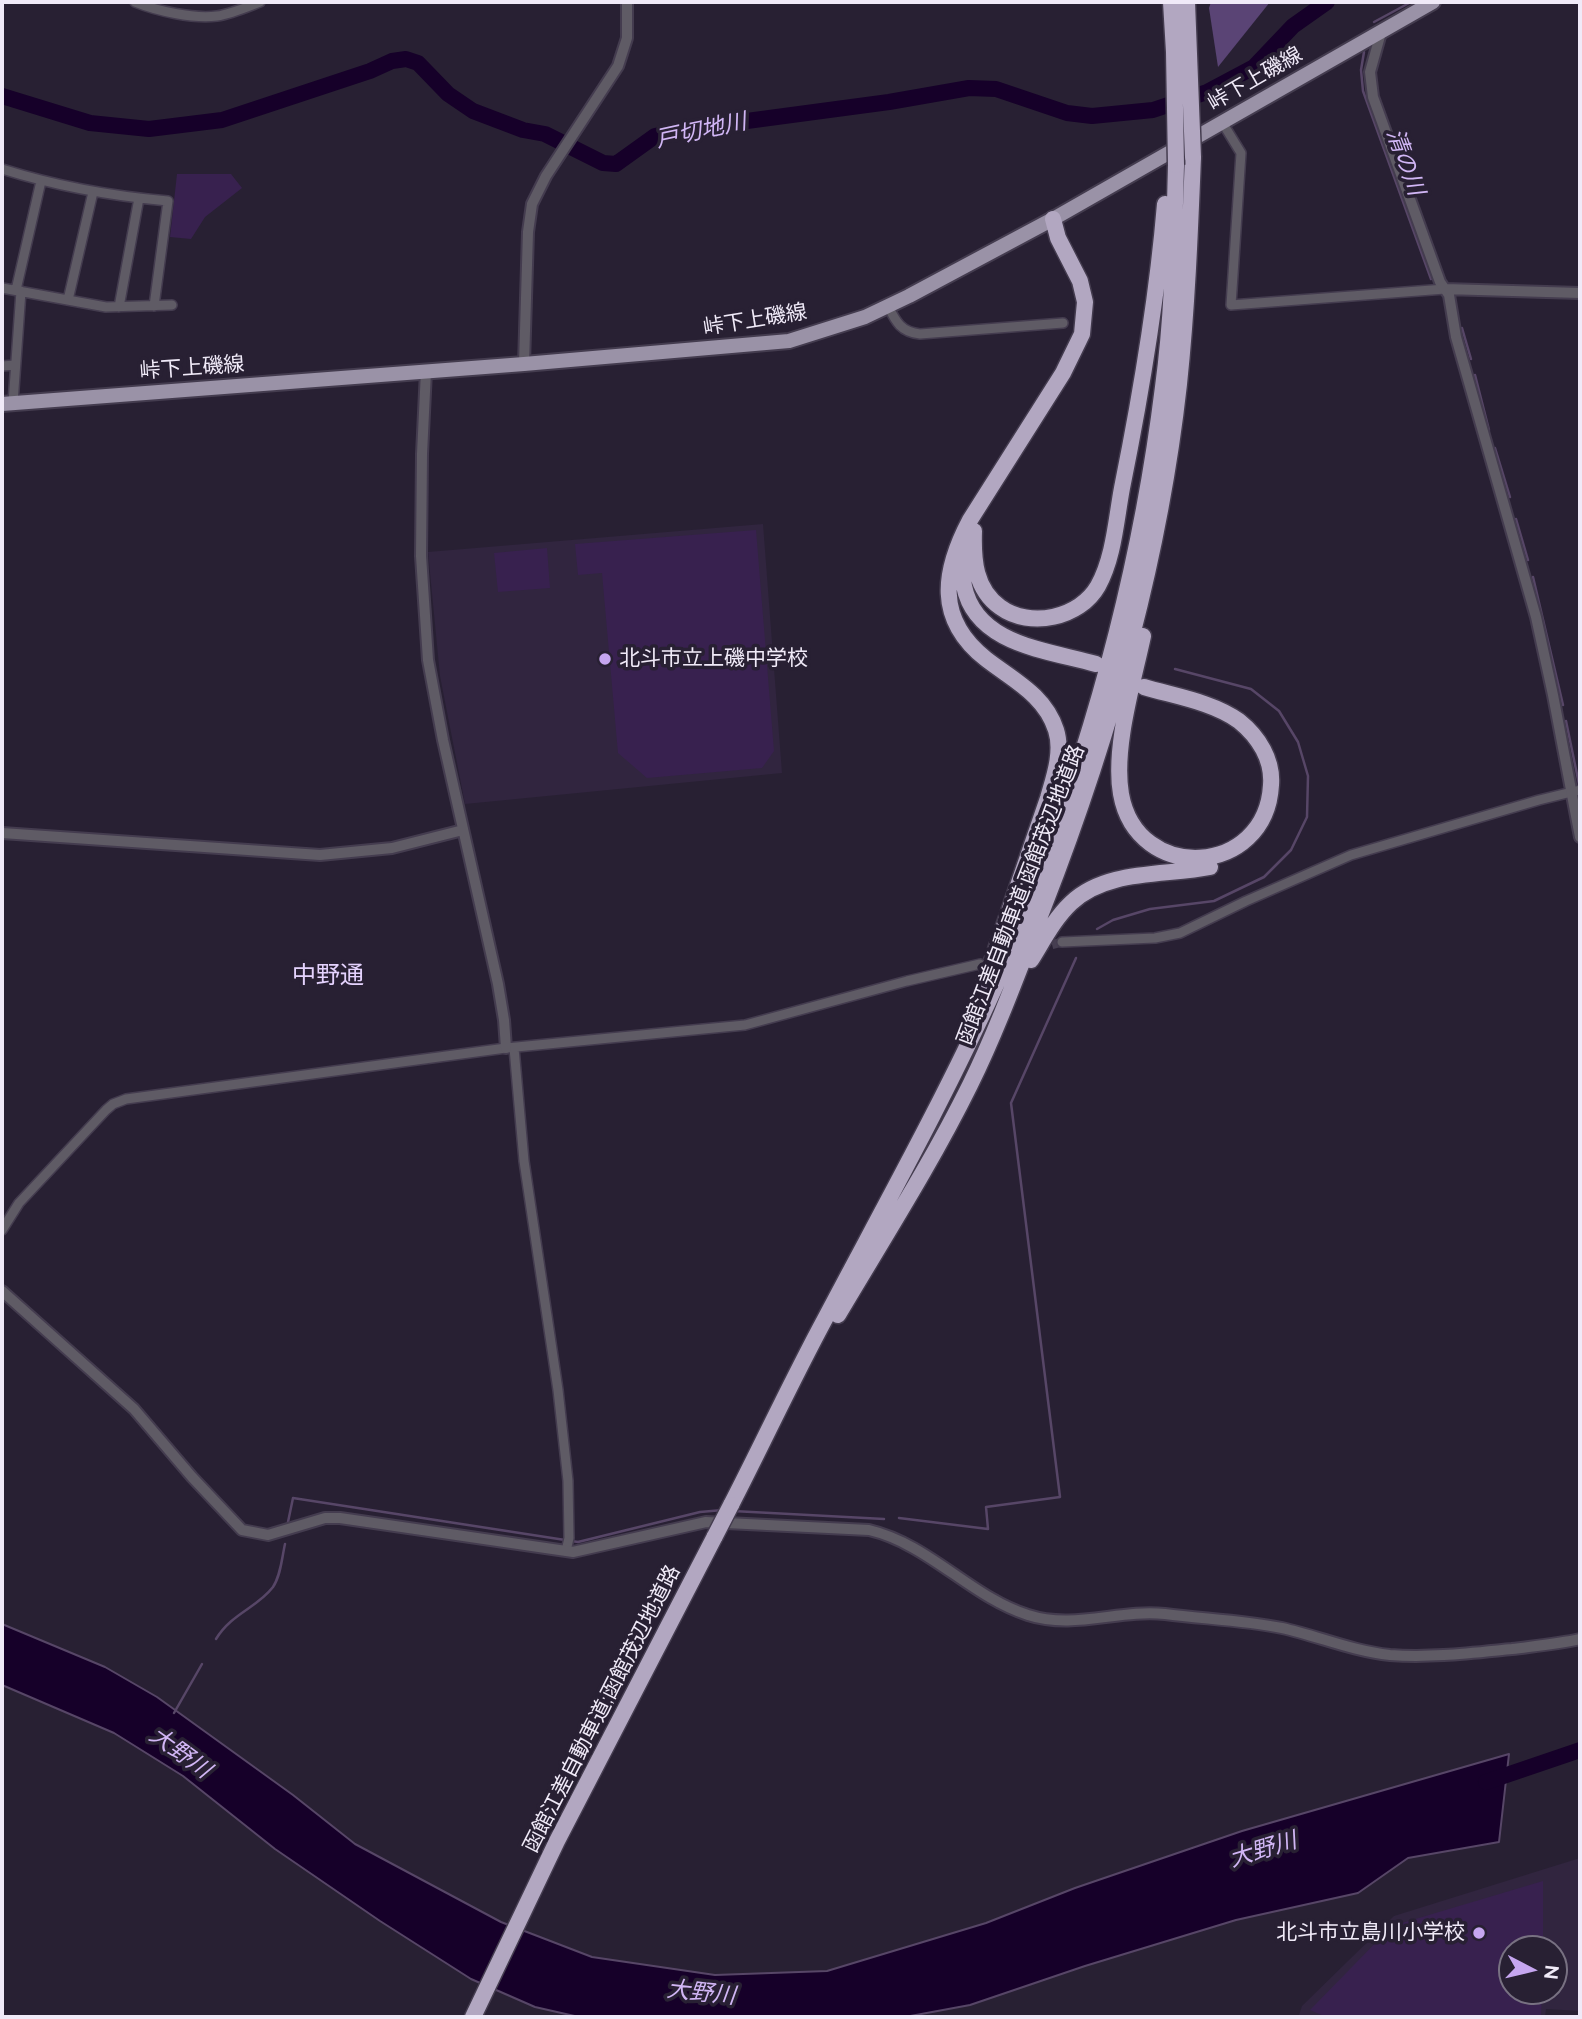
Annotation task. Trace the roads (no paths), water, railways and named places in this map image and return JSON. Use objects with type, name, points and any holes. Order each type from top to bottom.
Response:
[{"type":"highway","points":[[974,531],[973,559],[978,578],[998,606],[1011,614],[1038,619],[1069,612],[1085,601],[1098,587],[1108,562],[1149,344],[1172,167],[1174,52],[1171,2]]},
{"type":"highway","name":"函館江差自動車道;函館茂辺地道路","points":[[774,1422],[898,1214],[970,1085],[1011,992],[1079,816],[1112,712],[1139,611],[1167,468],[1179,386],[1187,292],[1193,157],[1187,2]]},
{"type":"highway","name":"函館江差自動車道;函館茂辺地道路","points":[[473,2017],[557,1841],[774,1422],[822,1323],[929,1125],[996,985],[1064,811],[1111,659],[1138,542],[1164,384],[1172,292],[1172,167]]},
{"type":"highway","points":[[950,566],[955,597],[964,616],[984,638],[1007,650],[1095,669],[995,633],[978,617],[967,601],[962,573],[965,552],[974,531],[1073,374],[1094,329],[1093,291],[1089,280],[1067,233],[1054,219]]},
{"type":"highway","points":[[929,1125],[986,980],[1056,769],[1057,732],[1046,708],[1023,685],[984,658],[958,627],[948,592],[950,566],[958,542],[1063,373],[1082,334],[1085,302],[1080,281],[1058,238],[1054,219]]},
{"type":"highway","points":[[1011,992],[1056,921],[1073,901],[1113,881],[1222,864],[1243,854],[1261,840],[1274,820],[1280,799],[1282,772],[1276,751],[1265,732],[1251,719],[1228,705],[1145,682],[1238,721],[1265,750],[1272,773],[1271,798],[1264,819],[1250,836],[1234,849],[1219,856],[1192,859],[1170,854],[1152,845],[1138,832],[1127,815],[1122,798],[1119,753],[1147,617],[1167,468]]},
{"type":"main road","name":"峠下上磯線","points":[[7,403],[789,341],[854,321],[888,306],[1054,219],[1433,2]]},
{"type":"street","points":[[135,2],[155,9],[215,16],[260,2]]},
{"type":"street","points":[[524,364],[532,204],[539,188],[622,57],[628,38],[627,2]]},
{"type":"street","points":[[1382,29],[1370,72],[1373,97],[1449,295],[1460,350],[1536,617],[1576,791],[1580,837]]},
{"type":"street","points":[[1222,122],[1241,153],[1231,306],[1445,289],[1580,293]]},
{"type":"street","points":[[2,169],[93,192],[168,201],[155,306]]},
{"type":"street","points":[[7,403],[15,365],[19,291],[41,181]]},
{"type":"street","points":[[68,300],[93,192]]},
{"type":"street","points":[[119,307],[139,198]]},
{"type":"street","points":[[2,288],[106,307],[172,305]]},
{"type":"street","points":[[888,306],[898,324],[906,331],[920,334],[1063,323]]},
{"type":"street","points":[[2,366],[15,365]]},
{"type":"street","points":[[426,371],[421,556],[428,660],[510,1048],[558,1390],[568,1481],[568,1544]]},
{"type":"street","points":[[1062,942],[1155,938],[1180,933],[1277,886],[1351,855],[1576,791]]},
{"type":"street","points":[[2,833],[320,855],[392,848],[463,830]]},
{"type":"street","points":[[2,1230],[19,1203],[106,1110],[126,1099],[510,1048],[745,1025],[980,964]]},
{"type":"street","points":[[2,1291],[134,1409],[192,1477],[243,1530],[268,1535],[325,1518],[340,1518],[593,1549],[706,1522],[869,1530],[889,1536],[926,1556],[1014,1610],[1045,1619],[1079,1622],[1146,1613],[1203,1617],[1285,1629],[1355,1650],[1409,1656],[1440,1657],[1580,1639]]},
{"type":"water","points":[[2,1624],[105,1667],[157,1697],[293,1795],[355,1844],[501,1922],[592,1957],[715,1975],[827,1971],[986,1923],[1075,1888],[1242,1831],[1509,1754],[1499,1842],[1408,1858],[1358,1893],[1236,1920],[1085,1966],[970,2005],[905,2017],[579,2017],[535,2007],[471,1979],[275,1849],[183,1776],[114,1733],[2,1685]]},
{"type":"waterway","name":"戸切地川","points":[[2,96],[90,123],[149,129],[222,120],[370,71],[392,61],[406,59],[418,63],[448,94],[473,111],[523,130],[545,134],[603,163],[616,164],[655,136],[687,129],[889,102],[969,88],[996,89],[1067,113],[1092,116],[1153,110],[1207,92],[1254,67],[1293,26],[1327,2]]},
{"type":"waterway","name":"清の川","points":[[1374,22],[1411,2]]},
{"type":"waterway","name":"清の川","points":[[1364,52],[1361,70],[1363,91],[1431,279]]},
{"type":"waterway","name":"清の川","points":[[1462,328],[1471,359]]},
{"type":"waterway","name":"清の川","points":[[1475,375],[1489,430]]},
{"type":"waterway","name":"清の川","points":[[1495,448],[1510,497]]},
{"type":"waterway","name":"清の川","points":[[1516,519],[1528,560]]},
{"type":"waterway","name":"清の川","points":[[1533,577],[1563,705]]},
{"type":"waterway","points":[[1097,929],[1113,920],[1150,909],[1214,901],[1264,877],[1291,850],[1307,817],[1308,776],[1298,742],[1279,711],[1251,689],[1175,669]]},
{"type":"waterway","name":"清の川","points":[[1566,721],[1579,784]]},
{"type":"waterway","points":[[899,1518],[988,1529],[986,1507],[1060,1497],[1011,1103],[1076,958]]},
{"type":"waterway","points":[[288,1522],[293,1498],[578,1542],[700,1512],[723,1510]]},
{"type":"waterway","points":[[733,1511],[884,1519]]},
{"type":"waterway","points":[[216,1639],[229,1623],[273,1587],[280,1572],[285,1544]]},
{"type":"waterway","points":[[174,1713],[202,1664]]},
{"type":"waterway","name":"大野川","points":[[1486,1782],[1580,1750]]},
{"type":"tunnel","points":[[1039,948],[1062,942]]},
{"type":"place","name":"北斗市立上磯中学校","points":[[605,659]]},
{"type":"place","name":"北斗市立島川小学校","points":[[1479,1933]]},
{"type":"district","name":"中野通","points":[[328,976]]}]
